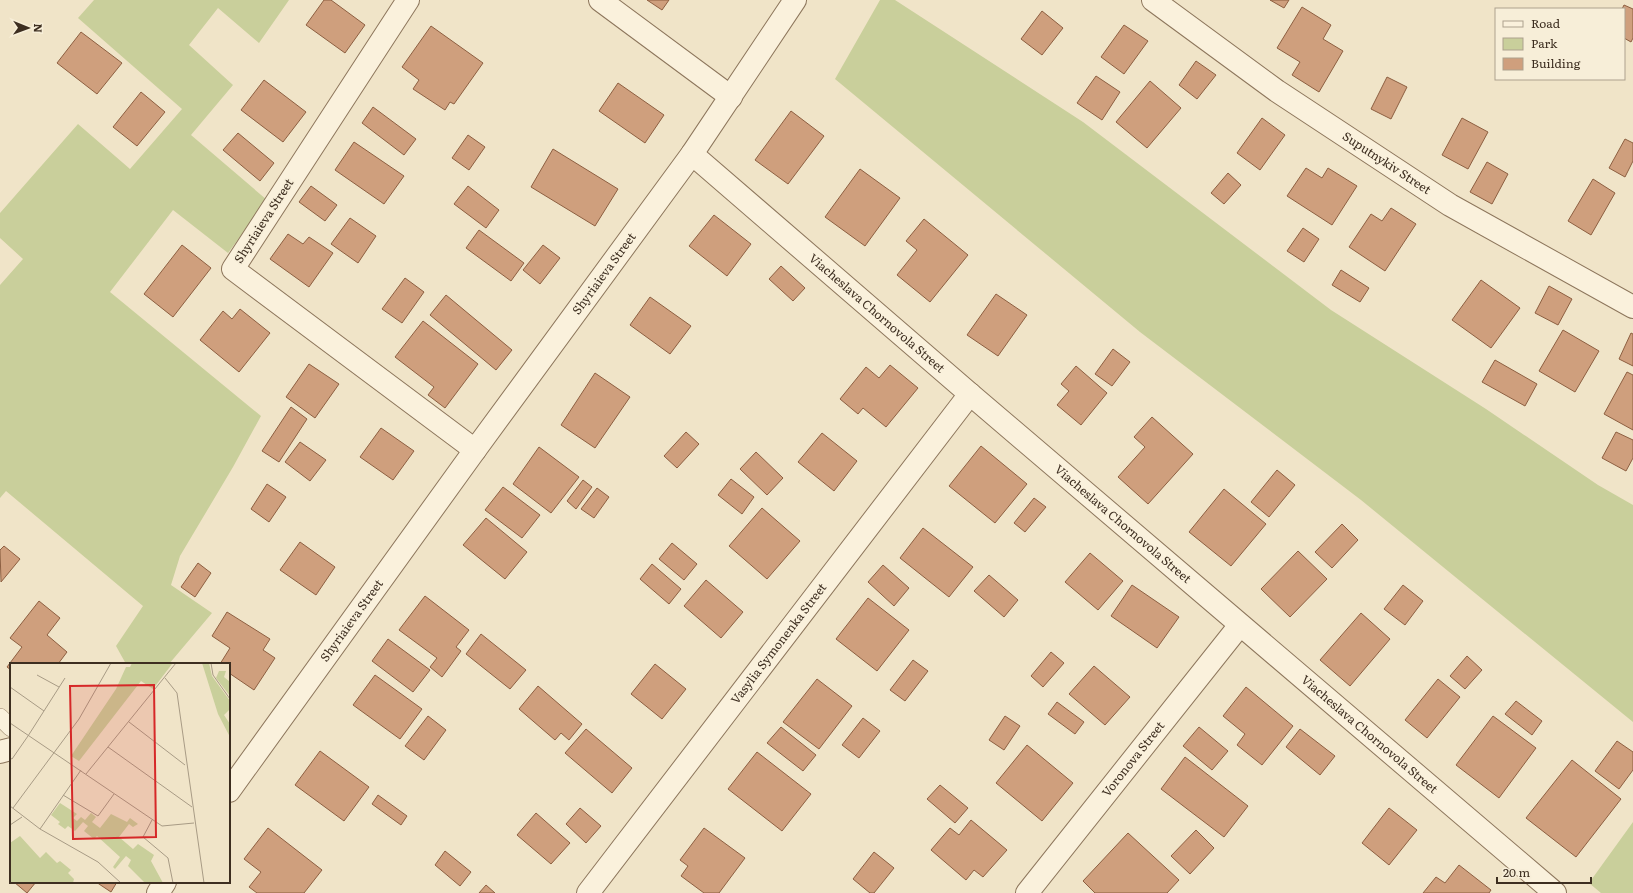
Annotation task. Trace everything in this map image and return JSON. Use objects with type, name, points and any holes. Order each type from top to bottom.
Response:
[{"type":"street","name":"Shyriaieva Street","points":[[408,0],[233,269],[475,450]]},
{"type":"street","points":[[600,0],[731,97]]},
{"type":"street","name":"Shyriaieva Street","points":[[230,790],[475,450],[692,154],[794,0]]},
{"type":"street","name":"Suputnykiv Street","points":[[1152,0],[1277,91],[1450,205],[1633,308]]},
{"type":"street","name":"Viacheslava Chornovola Street","points":[[692,154],[970,394],[1554,893]]},
{"type":"street","name":"Vasylia Symonenka Street","points":[[588,893],[970,394]]},
{"type":"street","name":"Voronova Street","points":[[1027,893],[1240,625]]},
{"type":"street","points":[[0,752],[10,749]]},
{"type":"street","points":[[158,893],[164,883]]},
{"type":"lane","points":[[0,717],[10,727]]},
{"type":"green space","points":[[94,0],[289,0],[259,43],[218,8],[189,45],[233,85],[191,135],[267,200],[228,253],[173,210],[110,292],[261,416],[233,467],[180,556],[171,585],[212,613],[170,663],[125,663],[116,646],[143,606],[6,491],[0,498],[0,285],[23,259],[0,238],[0,213],[78,124],[130,169],[182,109],[78,18]]},
{"type":"green space","points":[[880,0],[895,0],[1083,122],[1331,310],[1486,409],[1598,485],[1633,505],[1633,722],[1361,500],[1140,332],[835,79]]},
{"type":"green space","points":[[1633,822],[1633,893],[1601,893],[1589,883]]},
{"type":"building","points":[[324,0],[331,0],[365,25],[345,53],[306,25]]},
{"type":"building","points":[[647,0],[669,0],[662,10]]},
{"type":"building","points":[[1270,0],[1289,0],[1284,8]]},
{"type":"building","points":[[1624,5],[1633,9],[1633,38],[1631,42],[1625,39],[1625,8],[1622,8]]},
{"type":"building","points":[[1302,7],[1331,25],[1323,39],[1343,51],[1319,92],[1292,75],[1300,62],[1277,48]]},
{"type":"building","points":[[1042,11],[1063,28],[1042,55],[1021,39]]},
{"type":"building","points":[[1124,25],[1148,41],[1124,74],[1101,57]]},
{"type":"building","points":[[431,26],[483,63],[454,104],[450,102],[445,110],[413,89],[419,80],[402,67]]},
{"type":"building","points":[[81,32],[122,63],[97,94],[57,63]]},
{"type":"building","points":[[1196,61],[1216,75],[1197,99],[1179,85]]},
{"type":"building","points":[[1096,76],[1120,92],[1102,120],[1077,103]]},
{"type":"building","points":[[1387,77],[1407,87],[1391,119],[1371,109]]},
{"type":"building","points":[[264,80],[306,112],[283,142],[241,110]]},
{"type":"building","points":[[1150,81],[1181,108],[1147,148],[1116,122]]},
{"type":"building","points":[[618,83],[664,115],[645,143],[599,111]]},
{"type":"building","points":[[141,92],[165,112],[137,146],[113,127]]},
{"type":"building","points":[[373,107],[416,139],[404,155],[362,123]]},
{"type":"building","points":[[791,111],[824,136],[788,184],[755,160]]},
{"type":"building","points":[[1262,118],[1285,135],[1260,170],[1237,153]]},
{"type":"building","points":[[1462,118],[1488,132],[1468,169],[1442,155]]},
{"type":"building","points":[[238,133],[274,163],[260,181],[223,150]]},
{"type":"building","points":[[468,135],[485,147],[469,170],[452,158]]},
{"type":"building","points":[[1625,139],[1633,143],[1633,161],[1625,177],[1609,168]]},
{"type":"building","points":[[354,142],[404,176],[384,204],[335,170]]},
{"type":"building","points":[[553,149],[618,189],[595,226],[531,187]]},
{"type":"building","points":[[1487,162],[1508,174],[1492,204],[1470,192]]},
{"type":"building","points":[[1306,168],[1322,178],[1328,168],[1357,186],[1332,225],[1287,196]]},
{"type":"building","points":[[860,169],[900,198],[865,246],[825,217]]},
{"type":"building","points":[[1228,173],[1241,185],[1224,204],[1211,193]]},
{"type":"building","points":[[1593,179],[1615,193],[1591,235],[1568,221]]},
{"type":"building","points":[[311,186],[337,205],[325,221],[299,202]]},
{"type":"building","points":[[468,186],[499,210],[486,228],[454,204]]},
{"type":"building","points":[[1391,208],[1416,224],[1385,271],[1349,247],[1371,214],[1382,221]]},
{"type":"building","points":[[714,215],[751,244],[727,276],[689,246]]},
{"type":"building","points":[[350,218],[376,236],[358,263],[331,244]]},
{"type":"building","points":[[924,219],[968,255],[930,302],[897,275],[917,250],[906,241]]},
{"type":"building","points":[[1303,228],[1319,239],[1304,262],[1287,251]]},
{"type":"building","points":[[479,230],[524,263],[511,281],[466,248]]},
{"type":"building","points":[[288,234],[303,244],[309,237],[333,253],[309,287],[270,259]]},
{"type":"building","points":[[182,245],[211,268],[173,317],[144,294]]},
{"type":"building","points":[[543,245],[560,258],[540,284],[523,270]]},
{"type":"building","points":[[781,266],[805,288],[793,301],[769,279]]},
{"type":"building","points":[[1341,270],[1369,288],[1360,302],[1332,285]]},
{"type":"building","points":[[405,278],[424,292],[402,323],[382,309]]},
{"type":"building","points":[[1481,280],[1520,308],[1491,348],[1452,320]]},
{"type":"building","points":[[1549,286],[1572,299],[1558,325],[1535,313]]},
{"type":"building","points":[[996,294],[1027,315],[998,356],[967,335]]},
{"type":"building","points":[[446,295],[512,350],[496,370],[430,315]]},
{"type":"building","points":[[650,297],[691,326],[670,354],[630,325]]},
{"type":"building","points":[[240,309],[270,333],[239,372],[200,340],[223,311],[232,319]]},
{"type":"building","points":[[423,321],[478,364],[445,408],[428,395],[434,387],[395,357]]},
{"type":"building","points":[[1563,330],[1599,351],[1575,392],[1539,371]]},
{"type":"building","points":[[1631,333],[1633,334],[1633,366],[1619,359]]},
{"type":"building","points":[[1113,349],[1130,362],[1112,386],[1095,374]]},
{"type":"building","points":[[1495,360],[1537,384],[1525,406],[1482,382]]},
{"type":"building","points":[[309,364],[339,384],[315,418],[286,397]]},
{"type":"building","points":[[890,365],[918,388],[886,427],[863,408],[858,414],[840,399],[866,367],[879,378]]},
{"type":"building","points":[[1076,366],[1107,393],[1081,425],[1057,405],[1069,391],[1061,384]]},
{"type":"building","points":[[1627,372],[1633,375],[1633,430],[1604,414]]},
{"type":"building","points":[[595,373],[630,397],[595,448],[561,425]]},
{"type":"building","points":[[291,407],[307,419],[279,462],[262,451]]},
{"type":"building","points":[[1152,417],[1193,454],[1148,504],[1118,477],[1145,447],[1134,437]]},
{"type":"building","points":[[381,428],[414,451],[393,480],[360,457]]},
{"type":"building","points":[[686,432],[699,444],[677,468],[664,456]]},
{"type":"building","points":[[1616,432],[1633,440],[1633,458],[1626,471],[1602,458]]},
{"type":"building","points":[[822,433],[857,461],[834,491],[798,462]]},
{"type":"building","points":[[300,442],[326,460],[310,481],[285,462]]},
{"type":"building","points":[[981,446],[1027,484],[995,523],[949,486]]},
{"type":"building","points":[[539,447],[579,477],[551,513],[513,484]]},
{"type":"building","points":[[756,452],[783,478],[767,495],[740,469]]},
{"type":"building","points":[[1277,470],[1295,485],[1269,517],[1251,502]]},
{"type":"building","points":[[731,479],[754,497],[742,514],[718,495]]},
{"type":"building","points":[[583,480],[592,487],[576,509],[567,501]]},
{"type":"building","points":[[267,484],[286,497],[269,522],[251,509]]},
{"type":"building","points":[[503,487],[540,515],[522,538],[485,510]]},
{"type":"building","points":[[597,488],[609,497],[594,518],[581,509]]},
{"type":"building","points":[[1224,489],[1266,524],[1231,566],[1189,532]]},
{"type":"building","points":[[1034,498],[1046,507],[1025,532],[1014,523]]},
{"type":"building","points":[[762,508],[800,541],[767,579],[729,546]]},
{"type":"building","points":[[486,518],[527,552],[505,579],[463,545]]},
{"type":"building","points":[[1342,524],[1358,540],[1332,568],[1315,552]]},
{"type":"building","points":[[923,528],[973,567],[949,597],[900,558]]},
{"type":"building","points":[[300,542],[335,567],[316,595],[280,570]]},
{"type":"building","points":[[672,543],[697,564],[684,580],[659,559]]},
{"type":"building","points":[[4,546],[20,559],[1,582],[0,550]]},
{"type":"building","points":[[1298,551],[1327,579],[1290,617],[1261,589]]},
{"type":"building","points":[[1090,553],[1123,581],[1098,610],[1065,582]]},
{"type":"building","points":[[198,563],[211,573],[195,597],[181,587]]},
{"type":"building","points":[[652,564],[681,589],[669,604],[640,579]]},
{"type":"building","points":[[883,565],[909,588],[894,606],[868,582]]},
{"type":"building","points":[[989,575],[1018,600],[1004,617],[974,591]]},
{"type":"building","points":[[706,580],[743,612],[721,638],[684,606]]},
{"type":"building","points":[[1132,585],[1179,617],[1157,648],[1111,616]]},
{"type":"building","points":[[1403,585],[1423,601],[1405,625],[1384,609]]},
{"type":"building","points":[[425,596],[469,630],[456,647],[461,651],[442,677],[430,667],[437,658],[399,630]]},
{"type":"building","points":[[868,598],[909,630],[877,671],[836,639]]},
{"type":"building","points":[[39,601],[60,618],[47,635],[67,652],[59,663],[10,663],[22,647],[10,638]]},
{"type":"building","points":[[227,612],[270,639],[263,650],[275,658],[254,690],[230,674],[230,663],[221,663],[230,648],[212,636]]},
{"type":"building","points":[[1361,613],[1390,639],[1350,686],[1320,660]]},
{"type":"building","points":[[481,634],[526,670],[510,689],[466,654]]},
{"type":"building","points":[[388,639],[430,670],[413,692],[372,661]]},
{"type":"building","points":[[1051,652],[1064,663],[1043,687],[1031,676]]},
{"type":"building","points":[[1467,656],[1482,670],[1465,689],[1450,676]]},
{"type":"building","points":[[913,660],[928,671],[905,701],[890,690]]},
{"type":"building","points":[[655,664],[686,689],[662,719],[631,694]]},
{"type":"building","points":[[1094,666],[1130,697],[1105,725],[1069,694]]},
{"type":"building","points":[[375,675],[422,709],[400,739],[353,705]]},
{"type":"building","points":[[817,679],[852,706],[819,749],[783,722]]},
{"type":"building","points":[[1438,679],[1460,697],[1427,738],[1405,720]]},
{"type":"building","points":[[538,686],[582,724],[569,740],[561,733],[555,740],[519,709]]},
{"type":"building","points":[[1246,687],[1293,726],[1262,765],[1237,745],[1245,734],[1223,716]]},
{"type":"building","points":[[1516,701],[1542,721],[1532,735],[1505,714]]},
{"type":"building","points":[[1057,702],[1084,722],[1075,734],[1048,714]]},
{"type":"building","points":[[428,716],[446,730],[424,760],[405,746]]},
{"type":"building","points":[[1005,716],[1020,726],[1004,750],[989,740]]},
{"type":"building","points":[[1493,716],[1536,748],[1499,798],[1456,765]]},
{"type":"building","points":[[863,718],[880,731],[859,758],[842,745]]},
{"type":"building","points":[[781,727],[816,755],[803,771],[767,743]]},
{"type":"building","points":[[1199,727],[1228,751],[1212,770],[1183,746]]},
{"type":"building","points":[[586,729],[632,768],[612,793],[565,753]]},
{"type":"building","points":[[1300,729],[1335,756],[1320,775],[1286,747]]},
{"type":"building","points":[[1617,741],[1633,752],[1633,770],[1619,789],[1595,771]]},
{"type":"building","points":[[1027,745],[1073,783],[1042,821],[996,783]]},
{"type":"building","points":[[320,751],[369,787],[344,821],[295,785]]},
{"type":"building","points":[[757,752],[811,794],[782,831],[728,789]]},
{"type":"building","points":[[1185,757],[1248,806],[1224,837],[1161,789]]},
{"type":"building","points":[[1572,760],[1621,799],[1576,857],[1526,818]]},
{"type":"building","points":[[940,785],[968,808],[955,823],[927,799]]},
{"type":"building","points":[[378,795],[407,816],[401,825],[372,804]]},
{"type":"building","points":[[580,808],[601,826],[586,843],[566,824]]},
{"type":"building","points":[[1389,808],[1417,830],[1389,865],[1362,843]]},
{"type":"building","points":[[536,813],[570,843],[551,864],[517,835]]},
{"type":"building","points":[[971,820],[1007,850],[983,877],[974,870],[966,880],[931,850],[950,828],[959,835]]},
{"type":"building","points":[[268,828],[322,870],[304,893],[257,893],[249,887],[261,872],[244,859]]},
{"type":"building","points":[[704,828],[745,858],[719,893],[704,893],[681,876],[688,866],[680,860]]},
{"type":"building","points":[[1196,830],[1214,848],[1190,874],[1171,856]]},
{"type":"building","points":[[1128,833],[1179,880],[1167,893],[1095,893],[1083,881]]},
{"type":"building","points":[[445,851],[471,872],[460,886],[435,865]]},
{"type":"building","points":[[874,852],[894,868],[874,893],[870,893],[853,879]]},
{"type":"building","points":[[1459,865],[1491,890],[1489,893],[1423,893],[1436,877],[1445,883]]},
{"type":"building","points":[[15,883],[35,883],[27,893]]},
{"type":"building","points":[[98,883],[116,883],[111,892]]},
{"type":"building","points":[[486,885],[495,893],[479,893]]}]
